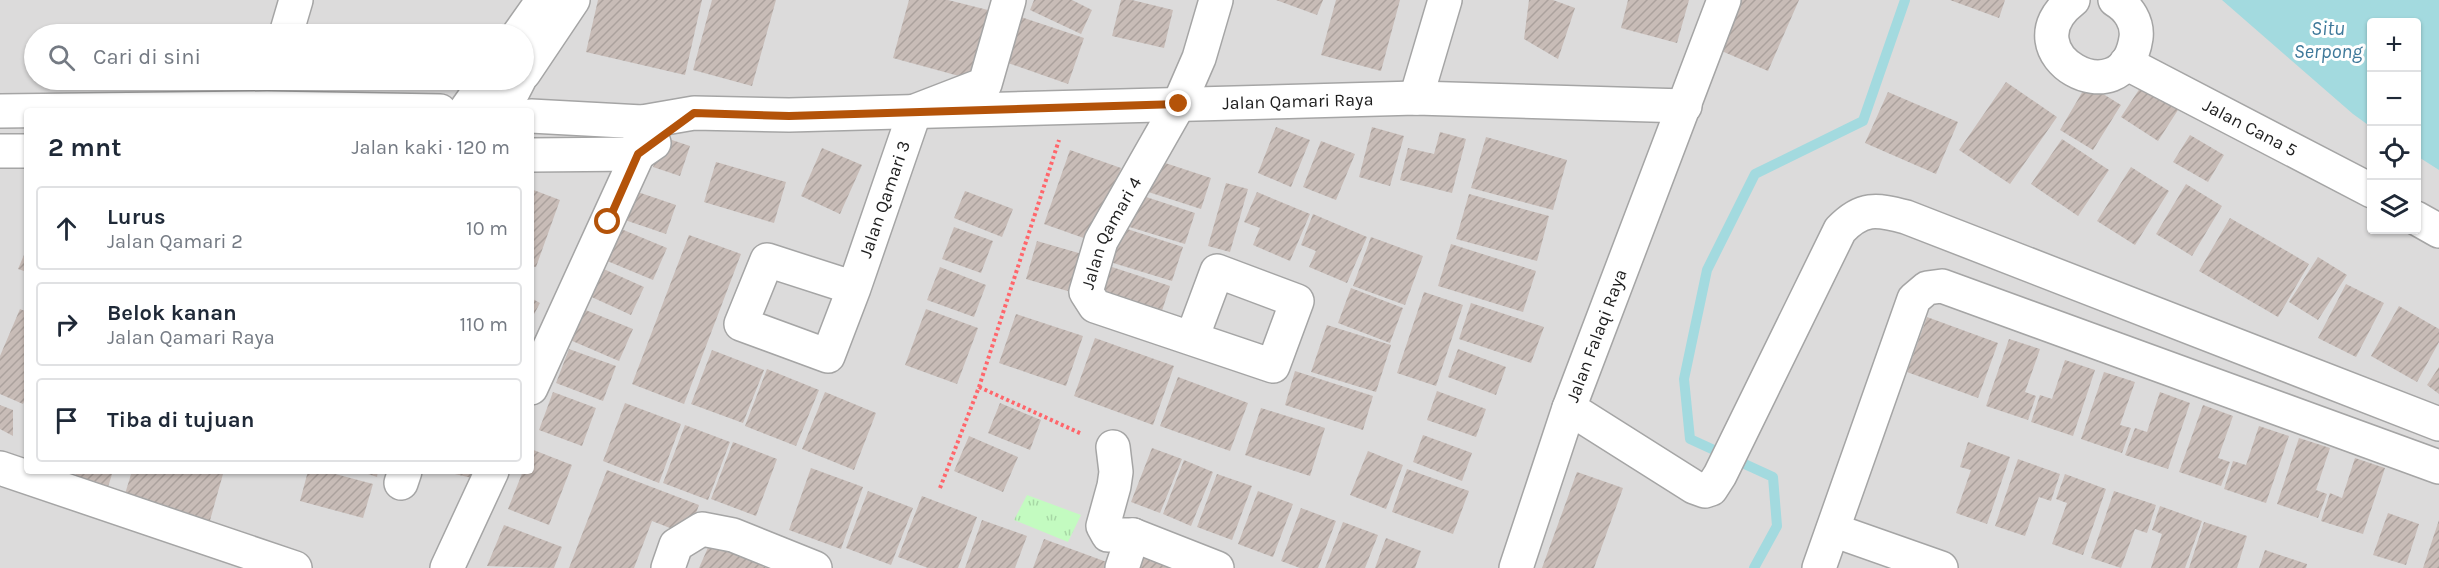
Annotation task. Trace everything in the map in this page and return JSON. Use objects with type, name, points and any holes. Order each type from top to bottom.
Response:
[{"type":"street","points":[[289,24],[296,0]]},
{"type":"street","points":[[526,24],[543,0]]},
{"type":"street","points":[[534,58],[573,0]]},
{"type":"street","points":[[915,111],[986,84],[1009,0]]},
{"type":"street","name":"Jalan Qamari 4","points":[[1192,338],[1095,306],[1086,292],[1101,242],[1179,104],[1199,58],[1216,0]]},
{"type":"street","points":[[1416,98],[1445,0]]},
{"type":"street","name":"Jalan Falaqi Raya","points":[[1516,568],[1569,408],[1724,0]]},
{"type":"street","points":[[2073,0],[2063,8],[2054,22],[2052,38],[2056,54],[2066,67],[2080,75],[2097,78],[2113,74],[2126,63],[2134,49],[2136,33],[2133,17],[2115,0]]},
{"type":"street","name":"Jalan Cana 5","points":[[2126,63],[2367,188]]},
{"type":"street","points":[[467,108],[480,90]]},
{"type":"street","points":[[505,108],[514,90]]},
{"type":"street","name":"Jalan Qamari Raya","points":[[534,116],[642,122],[694,113],[789,116],[1416,98],[1684,106]]},
{"type":"street","points":[[191,108],[269,99],[397,108]]},
{"type":"street","points":[[0,111],[24,111]]},
{"type":"street","name":"Jalan Qamari 3","points":[[854,288],[915,111]]},
{"type":"street","points":[[534,155],[638,154],[694,113]]},
{"type":"street","points":[[534,381],[638,154],[642,122]]},
{"type":"street","points":[[0,151],[24,151]]},
{"type":"street","points":[[1569,408],[1694,487],[1706,491],[1711,489],[1720,476],[1840,230],[1863,212],[1884,211],[1906,217],[2439,424]]},
{"type":"street","points":[[2421,221],[2439,231]]},
{"type":"street","points":[[1819,568],[1914,298],[1927,288],[1942,286],[2439,467]]},
{"type":"street","points":[[1113,447],[1115,479],[1103,526],[1108,535],[1133,535],[1216,568]]},
{"type":"street","points":[[0,468],[295,568]]},
{"type":"street","points":[[447,568],[491,474]]},
{"type":"street","points":[[668,568],[676,545],[702,529],[733,535],[815,568]]},
{"type":"street","points":[[1833,530],[1941,568]]},
{"type":"street","points":[[1122,568],[1133,535]]},
{"type":"path","points":[[940,488],[979,387],[1070,109]]},
{"type":"path","points":[[979,387],[1113,447]]},
{"type":"shaded area","points":[[0,0],[2439,0],[2439,568],[0,568]]},
{"type":"green space","points":[[1027,495],[1081,515],[1068,542],[1014,520]]},
{"type":"water","name":"Situ Serpong","points":[[2222,0],[2439,0],[2439,170],[2421,159],[2421,18],[2367,18],[2367,124]]},
{"type":"building","points":[[598,0],[702,0],[685,75],[586,52]]},
{"type":"building","points":[[712,0],[776,0],[752,86],[693,70]]},
{"type":"building","points":[[909,0],[948,0],[988,10],[970,79],[893,58]]},
{"type":"building","points":[[1034,0],[1072,0],[1092,10],[1081,34],[1030,10]]},
{"type":"building","points":[[1121,0],[1132,0],[1173,10],[1164,48],[1112,36]]},
{"type":"building","points":[[1276,0],[1323,0],[1317,15]]},
{"type":"building","points":[[1336,0],[1400,0],[1381,71],[1321,55]]},
{"type":"building","points":[[1529,0],[1553,0],[1575,8],[1558,59],[1524,39]]},
{"type":"building","points":[[1628,0],[1689,0],[1677,43],[1621,28]]},
{"type":"building","points":[[1739,0],[1799,0],[1768,71],[1717,49]]},
{"type":"building","points":[[1950,0],[2005,0],[1999,18]]},
{"type":"building","points":[[1021,17],[1084,38],[1068,84],[1005,62]]},
{"type":"building","points":[[2006,82],[2057,117],[2010,184],[1959,150]]},
{"type":"building","points":[[2087,84],[2121,105],[2093,150],[2060,130]]},
{"type":"building","points":[[2142,85],[2178,110],[2158,141],[2121,117]]},
{"type":"building","points":[[1888,92],[1958,122],[1936,174],[1865,143]]},
{"type":"building","points":[[1276,127],[1310,140],[1291,187],[1258,173]]},
{"type":"building","points":[[1372,127],[1404,136],[1390,186],[1359,177]]},
{"type":"building","points":[[1440,132],[1466,139],[1452,193],[1400,180],[1408,148],[1434,154]]},
{"type":"building","points":[[2190,135],[2224,155],[2208,182],[2173,162]]},
{"type":"building","points":[[663,137],[690,146],[680,176],[653,167]]},
{"type":"building","points":[[1486,137],[1567,160],[1553,210],[1471,188]]},
{"type":"building","points":[[2062,139],[2109,170],[2078,216],[2031,184]]},
{"type":"building","points":[[1321,141],[1355,154],[1336,200],[1303,187]]},
{"type":"building","points":[[822,148],[862,165],[840,214],[801,196]]},
{"type":"building","points":[[1070,150],[1121,168],[1095,242],[1044,224]]},
{"type":"building","points":[[1150,158],[1211,178],[1201,209],[1139,189]]},
{"type":"building","points":[[716,162],[786,182],[774,223],[704,202]]},
{"type":"building","points":[[2131,167],[2169,191],[2135,245],[2097,221]]},
{"type":"building","points":[[1226,183],[1248,189],[1230,252],[1208,246]]},
{"type":"building","points":[[2186,184],[2222,206],[2192,256],[2156,234]]},
{"type":"building","points":[[629,189],[676,205],[666,234],[619,218]]},
{"type":"building","points":[[534,190],[560,200],[536,267],[534,267]]},
{"type":"building","points":[[965,191],[1013,209],[1002,237],[954,218]]},
{"type":"building","points":[[1257,192],[1310,214],[1290,261],[1253,245],[1260,228],[1244,222]]},
{"type":"building","points":[[1134,193],[1195,213],[1185,244],[1123,225]]},
{"type":"building","points":[[1469,194],[1549,216],[1537,261],[1456,239]]},
{"type":"building","points":[[1313,214],[1367,237],[1347,283],[1309,267],[1316,251],[1301,245]]},
{"type":"building","points":[[2230,218],[2309,264],[2278,317],[2199,271]]},
{"type":"building","points":[[614,226],[667,248],[653,280],[600,258]]},
{"type":"building","points":[[954,227],[993,241],[981,273],[942,259]]},
{"type":"building","points":[[1121,227],[1183,247],[1172,281],[1110,262]]},
{"type":"building","points":[[689,235],[741,254],[684,404],[632,384]]},
{"type":"building","points":[[1371,237],[1423,256],[1405,305],[1353,286]]},
{"type":"building","points":[[1037,241],[1089,256],[1078,294],[1026,279]]},
{"type":"building","points":[[1451,244],[1536,271],[1523,312],[1438,286]]},
{"type":"building","points":[[24,255],[24,271],[18,269]]},
{"type":"building","points":[[2318,257],[2347,275],[2318,320],[2289,302]]},
{"type":"building","points":[[597,266],[644,287],[631,315],[585,294]]},
{"type":"building","points":[[1109,266],[1170,286],[1160,317],[1099,297]]},
{"type":"building","points":[[940,267],[986,285],[974,317],[927,300]]},
{"type":"building","points":[[2346,284],[2384,303],[2356,357],[2318,338]]},
{"type":"building","points":[[1351,288],[1403,308],[1390,343],[1338,323]]},
{"type":"building","points":[[1424,292],[1463,305],[1436,386],[1397,373]]},
{"type":"building","points":[[534,300],[540,303],[534,314]]},
{"type":"building","points":[[1471,303],[1544,327],[1531,363],[1459,339]]},
{"type":"building","points":[[2399,306],[2439,329],[2439,342],[2417,382],[2371,356]]},
{"type":"building","points":[[20,309],[24,311],[23,404],[0,394],[0,356]]},
{"type":"building","points":[[583,309],[633,329],[619,361],[570,340]]},
{"type":"building","points":[[926,309],[978,328],[957,384],[905,365]]},
{"type":"building","points":[[1016,314],[1083,336],[1066,386],[999,363]]},
{"type":"building","points":[[1927,317],[1998,343],[1978,398],[1907,372]]},
{"type":"building","points":[[1327,325],[1391,345],[1376,392],[1311,372]]},
{"type":"building","points":[[1095,338],[1174,366],[1153,425],[1074,396]]},
{"type":"building","points":[[2009,339],[2040,349],[2025,392],[2036,396],[2028,420],[1986,406]]},
{"type":"building","points":[[569,349],[616,366],[603,401],[556,383]]},
{"type":"building","points":[[1458,349],[1506,367],[1496,395],[1448,377]]},
{"type":"building","points":[[712,350],[764,370],[743,423],[691,404]]},
{"type":"building","points":[[2065,360],[2095,370],[2073,436],[2031,422],[2040,395],[2052,399]]},
{"type":"building","points":[[2439,367],[2439,394],[2427,385]]},
{"type":"building","points":[[767,369],[819,390],[796,446],[745,426]]},
{"type":"building","points":[[1295,371],[1373,396],[1363,430],[1285,405]]},
{"type":"building","points":[[2104,372],[2135,382],[2120,425],[2131,428],[2122,453],[2081,439]]},
{"type":"building","points":[[1178,377],[1248,403],[1230,451],[1160,426]]},
{"type":"building","points":[[1437,391],[1486,409],[1476,437],[1427,420]]},
{"type":"building","points":[[553,392],[596,408],[582,446],[539,430]]},
{"type":"building","points":[[825,392],[876,413],[854,470],[802,449]]},
{"type":"building","points":[[2160,392],[2190,403],[2168,469],[2125,455],[2135,428],[2147,432]]},
{"type":"building","points":[[625,403],[681,424],[659,483],[603,461]]},
{"type":"building","points":[[1000,403],[1041,420],[1030,450],[988,433]]},
{"type":"building","points":[[0,405],[13,410],[13,436],[0,429]]},
{"type":"building","points":[[2203,405],[2233,416],[2218,458],[2230,462],[2221,486],[2179,472]]},
{"type":"building","points":[[1261,408],[1325,428],[1310,476],[1245,455]]},
{"type":"building","points":[[685,425],[730,442],[708,500],[663,483]]},
{"type":"building","points":[[2259,426],[2289,436],[2266,503],[2224,489],[2233,461],[2246,465]]},
{"type":"building","points":[[1423,435],[1472,453],[1462,481],[1413,462]]},
{"type":"building","points":[[969,436],[1018,457],[1003,492],[954,471]]},
{"type":"building","points":[[2299,438],[2330,448],[2316,490],[2327,494],[2318,518],[2277,504]]},
{"type":"building","points":[[733,442],[777,459],[756,516],[711,499]]},
{"type":"building","points":[[1968,442],[2010,457],[1987,524],[1956,513],[1971,470],[1960,467]]},
{"type":"building","points":[[1152,448],[1182,459],[1160,513],[1131,502]]},
{"type":"building","points":[[534,450],[572,465],[549,525],[508,509],[522,474],[534,474]]},
{"type":"building","points":[[1368,451],[1403,465],[1386,509],[1350,495]]},
{"type":"building","points":[[2355,458],[2385,468],[2363,534],[2321,521],[2330,493],[2342,498]]},
{"type":"building","points":[[2018,459],[2060,474],[2051,501],[2039,497],[2025,536],[1995,526]]},
{"type":"building","points":[[1184,460],[1213,472],[1191,526],[1163,514]]},
{"type":"building","points":[[811,468],[863,487],[841,549],[789,530]]},
{"type":"building","points":[[1407,469],[1469,491],[1453,534],[1392,512]]},
{"type":"building","points":[[607,470],[699,505],[688,535],[652,521],[634,568],[569,568]]},
{"type":"building","points":[[1577,472],[1623,488],[1594,568],[1542,568]]},
{"type":"building","points":[[76,474],[112,474],[108,487],[75,477]]},
{"type":"building","points":[[131,474],[223,474],[207,531],[121,507]]},
{"type":"building","points":[[307,474],[335,474],[373,484],[363,518],[300,501]]},
{"type":"building","points":[[455,474],[473,474],[472,478]]},
{"type":"building","points":[[1217,474],[1252,486],[1232,540],[1197,527]]},
{"type":"building","points":[[2065,474],[2106,489],[2083,555],[2052,544],[2067,503],[2056,499]]},
{"type":"building","points":[[868,491],[913,508],[891,565],[846,548]]},
{"type":"building","points":[[1258,491],[1293,504],[1273,557],[1238,544]]},
{"type":"building","points":[[2114,491],[2156,505],[2147,533],[2135,529],[2121,568],[2091,558]]},
{"type":"building","points":[[922,496],[977,517],[958,568],[928,568],[898,557]]},
{"type":"building","points":[[2160,506],[2202,521],[2185,568],[2151,568],[2162,534],[2152,530]]},
{"type":"building","points":[[1301,508],[1336,521],[1318,568],[1300,568],[1281,561]]},
{"type":"building","points":[[2388,513],[2419,524],[2406,565],[2373,555]]},
{"type":"building","points":[[982,520],[1027,536],[1015,568],[965,568]]},
{"type":"building","points":[[2439,520],[2439,568],[2423,568]]},
{"type":"building","points":[[1343,522],[1378,535],[1365,568],[1325,568]]},
{"type":"building","points":[[2204,522],[2247,536],[2237,568],[2189,568]]},
{"type":"building","points":[[504,525],[562,547],[554,568],[487,566]]},
{"type":"building","points":[[1386,538],[1421,551],[1415,568],[1375,568]]},
{"type":"building","points":[[1044,539],[1123,568],[1033,568]]},
{"type":"building","points":[[710,543],[767,568],[699,568]]},
{"type":"building","points":[[1140,550],[1192,568],[1133,568]]},
{"type":"building","points":[[2265,550],[2307,564],[2306,568],[2259,568]]},
{"type":"waterway","points":[[1754,568],[1777,526],[1773,477],[1690,439],[1684,379],[1707,270],[1755,174],[1863,121],[1905,0]]},
{"type":"route","points":[[608,222],[638,154],[694,113],[789,116],[1179,104]]}]
